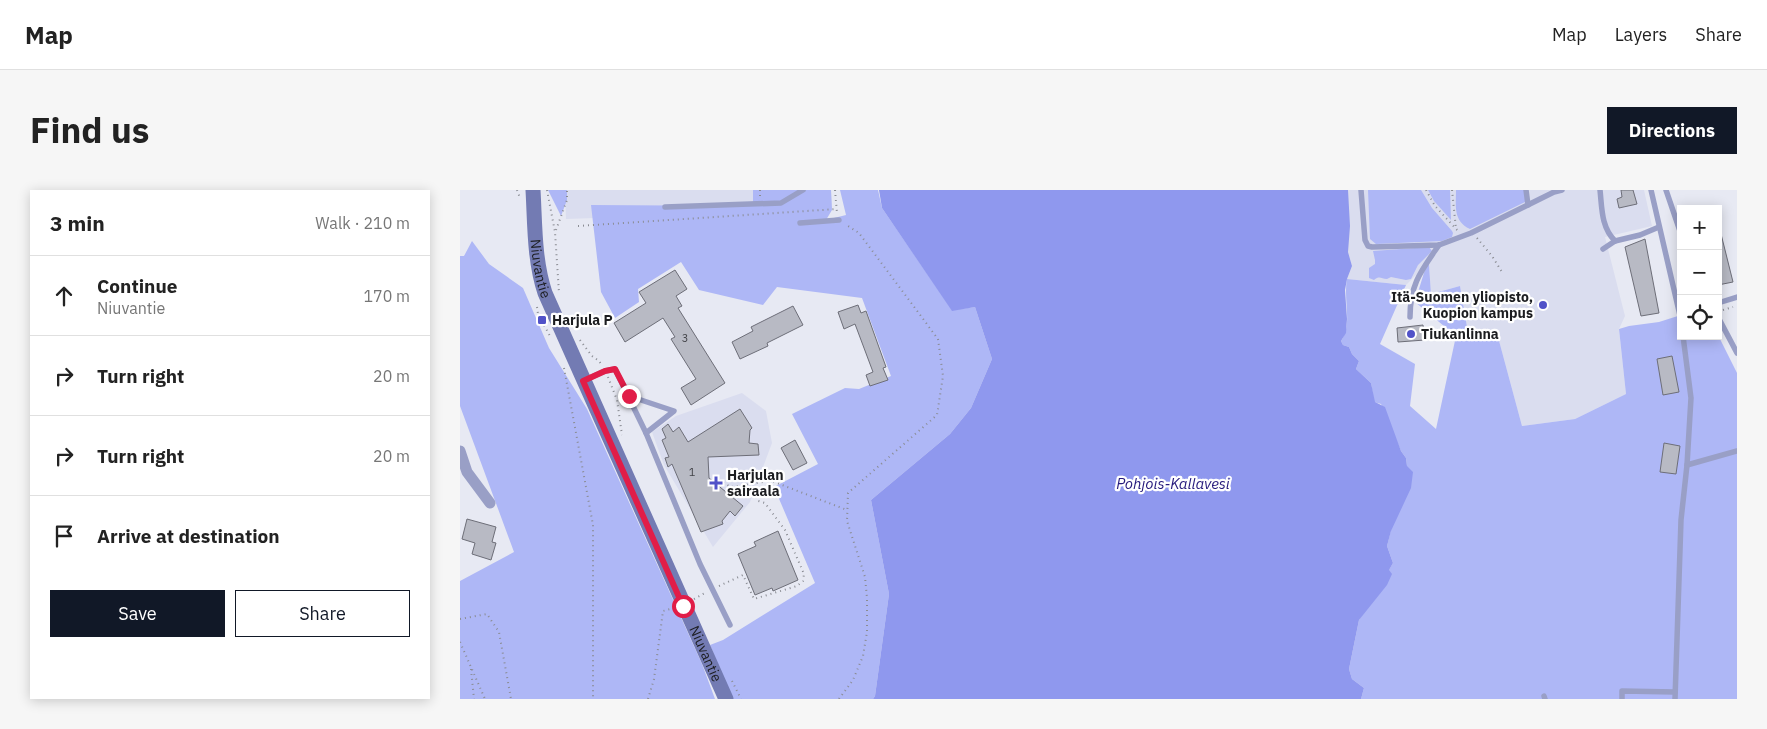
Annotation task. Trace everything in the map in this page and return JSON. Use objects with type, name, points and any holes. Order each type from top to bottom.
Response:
[{"type":"street","name":"Niuvantie","points":[[533,190],[536,253],[540,279],[575,364],[689,602],[726,699]]},
{"type":"street","points":[[460,451],[467,472],[490,504]]},
{"type":"lane","points":[[665,207],[782,203],[803,190]]},
{"type":"lane","points":[[1361,190],[1365,240],[1368,246],[1372,247],[1439,245],[1473,232],[1554,192],[1562,190]]},
{"type":"lane","points":[[1526,190],[1528,205]]},
{"type":"lane","points":[[1600,190],[1603,220],[1609,236],[1615,241]]},
{"type":"lane","points":[[1651,190],[1677,300]]},
{"type":"lane","points":[[1666,190],[1677,222]]},
{"type":"lane","points":[[800,223],[838,220]]},
{"type":"lane","points":[[1603,249],[1615,241],[1640,235],[1659,227]]},
{"type":"lane","points":[[1410,317],[1410,300],[1414,285],[1439,245]]},
{"type":"lane","points":[[1722,303],[1737,297]]},
{"type":"lane","points":[[1722,325],[1737,353]]},
{"type":"lane","points":[[1622,699],[1622,691],[1675,696],[1681,520],[1687,465],[1690,398],[1684,340]]},
{"type":"lane","points":[[583,381],[605,371],[615,369],[646,433],[669,492],[730,625]]},
{"type":"lane","points":[[629,396],[674,411],[646,433]]},
{"type":"lane","points":[[1687,465],[1737,451]]},
{"type":"path","points":[[547,190],[555,232],[559,294]]},
{"type":"path","points":[[555,232],[567,200],[567,190]]},
{"type":"path","points":[[835,190],[838,220],[859,233],[938,339],[943,376],[938,415],[848,492],[846,521],[865,577],[867,632],[863,656],[853,680],[839,699]]},
{"type":"path","points":[[1426,190],[1435,206],[1464,236]]},
{"type":"path","points":[[1452,190],[1456,228]]},
{"type":"path","points":[[578,226],[836,209]]},
{"type":"path","points":[[1473,232],[1502,272]]},
{"type":"path","points":[[576,334],[592,356],[599,360],[605,371],[617,400],[622,435]]},
{"type":"path","points":[[575,364],[564,368],[593,525],[593,699]]},
{"type":"path","points":[[764,478],[847,510]]},
{"type":"path","points":[[716,483],[718,480],[731,487],[763,482]]},
{"type":"path","points":[[648,699],[654,679],[663,611],[689,602],[743,575],[754,599],[797,586],[803,581],[804,574],[785,530],[765,503],[755,500]]},
{"type":"path","points":[[460,620],[487,614],[499,632],[511,699]]},
{"type":"path","points":[[460,642],[485,699]]},
{"type":"path","points":[[471,666],[474,699]]},
{"type":"path","points":[[730,676],[741,699]]},
{"type":"shaded area","points":[[548,190],[567,190],[567,200],[561,216]]},
{"type":"shaded area","points":[[565,190],[831,190],[832,210],[566,219]]},
{"type":"shaded area","points":[[753,190],[831,190],[832,210],[826,220],[846,215],[840,190],[878,190],[882,208],[952,310],[975,307],[992,359],[971,408],[950,434],[871,500],[889,594],[875,696],[873,699],[732,699],[710,645],[723,640],[815,583],[774,487],[818,464],[792,414],[845,388],[859,389],[891,376],[862,298],[777,287],[763,305],[699,290],[681,262],[638,289],[639,302],[615,318],[601,292],[591,205],[753,206]]},
{"type":"shaded area","name":"Itä-Suomen yliopisto, Kuopion kampus","points":[[1348,190],[1644,190],[1652,226],[1605,237],[1625,316],[1619,329],[1626,394],[1575,419],[1522,426],[1498,337],[1467,341],[1460,286],[1431,294],[1429,265],[1427,264],[1406,285],[1347,279],[1352,266],[1348,252]]},
{"type":"shaded area","points":[[1368,190],[1421,190],[1432,208],[1452,231],[1452,237],[1442,241],[1376,244],[1370,239]]},
{"type":"shaded area","points":[[1428,190],[1450,190],[1451,220],[1434,201]]},
{"type":"shaded area","points":[[1456,190],[1525,190],[1525,202],[1470,229],[1458,217]]},
{"type":"shaded area","points":[[472,241],[489,264],[523,288],[549,348],[587,409],[702,664],[715,699],[460,699],[460,581],[514,552],[460,406],[460,256],[464,256]]},
{"type":"shaded area","points":[[1429,247],[1432,251],[1418,265],[1411,279],[1391,277],[1374,280],[1369,278],[1369,268],[1375,264],[1373,251]]},
{"type":"shaded area","points":[[1427,263],[1429,265],[1431,294],[1460,286],[1469,339],[1498,337],[1522,426],[1575,419],[1626,394],[1619,329],[1659,322],[1677,316],[1677,340],[1720,340],[1737,373],[1737,699],[1361,699],[1364,688],[1352,679],[1349,669],[1359,620],[1393,563],[1387,546],[1407,466],[1406,458],[1401,451],[1381,404],[1374,402],[1371,383],[1356,369],[1359,361],[1352,354],[1349,347],[1343,345],[1341,341],[1345,334],[1347,319],[1347,279],[1406,285],[1380,344],[1415,364],[1410,406],[1436,429],[1456,336],[1415,302]]},
{"type":"shaded area","name":"Harjulan sairaala","points":[[742,393],[766,411],[772,443],[750,502],[713,547],[664,465],[652,432],[676,416]]},
{"type":"water","name":"Pohjois-Kallavesi","points":[[879,190],[1348,190],[1350,226],[1348,252],[1352,266],[1345,290],[1346,333],[1341,341],[1343,345],[1349,347],[1352,354],[1359,361],[1356,369],[1371,383],[1375,402],[1385,407],[1401,451],[1406,458],[1407,466],[1413,472],[1411,488],[1391,531],[1387,546],[1393,563],[1389,570],[1392,574],[1387,585],[1359,620],[1349,669],[1352,679],[1364,688],[1361,699],[873,699],[875,696],[889,594],[871,500],[950,434],[971,408],[992,359],[975,307],[952,311],[882,208]]},
{"type":"building","points":[[1621,190],[1633,190],[1637,204],[1619,208],[1617,199],[1622,197]]},
{"type":"building","points":[[1722,238],[1733,282],[1722,284]]},
{"type":"building","points":[[1645,239],[1659,313],[1641,316],[1625,247]]},
{"type":"building","points":[[675,270],[687,289],[676,296],[682,306],[678,308],[725,383],[691,405],[681,388],[696,379],[671,339],[675,337],[663,318],[625,342],[614,323],[646,303],[639,292]]},
{"type":"building","points":[[858,305],[861,313],[866,311],[886,367],[883,368],[888,380],[870,386],[866,375],[873,372],[855,324],[844,329],[838,312]]},
{"type":"building","points":[[793,306],[803,325],[767,343],[768,346],[740,359],[732,342],[753,331],[751,327]]},
{"type":"building","name":"Tiukanlinna","points":[[1423,325],[1425,340],[1398,342],[1397,328]]},
{"type":"building","points":[[1672,356],[1679,392],[1663,395],[1657,359]]},
{"type":"building","points":[[740,409],[752,428],[750,430],[749,443],[758,444],[759,455],[708,457],[709,478],[743,506],[735,516],[730,511],[722,521],[723,524],[701,532],[672,464],[668,467],[665,458],[669,457],[662,440],[666,438],[662,429],[668,424],[673,432],[679,427],[688,442]]},
{"type":"building","points":[[795,440],[807,463],[793,470],[781,448]]},
{"type":"building","points":[[1664,443],[1680,446],[1676,474],[1660,472]]},
{"type":"building","points":[[467,519],[496,527],[492,542],[496,543],[491,560],[472,554],[475,543],[462,539]]},
{"type":"building","points":[[778,531],[798,580],[773,591],[772,588],[755,595],[738,554],[756,546],[754,542]]},
{"type":"place","name":"Itä-Suomen yliopisto, Kuopion kampus","points":[[1543,305]]},
{"type":"place","name":"Harjula P","points":[[542,320]]},
{"type":"place","name":"Tiukanlinna","points":[[1411,334]]},
{"type":"place","name":"Harjulan sairaala","points":[[716,483]]},
{"type":"route","points":[[629,396],[615,369],[605,371],[583,381],[683,606]]}]
